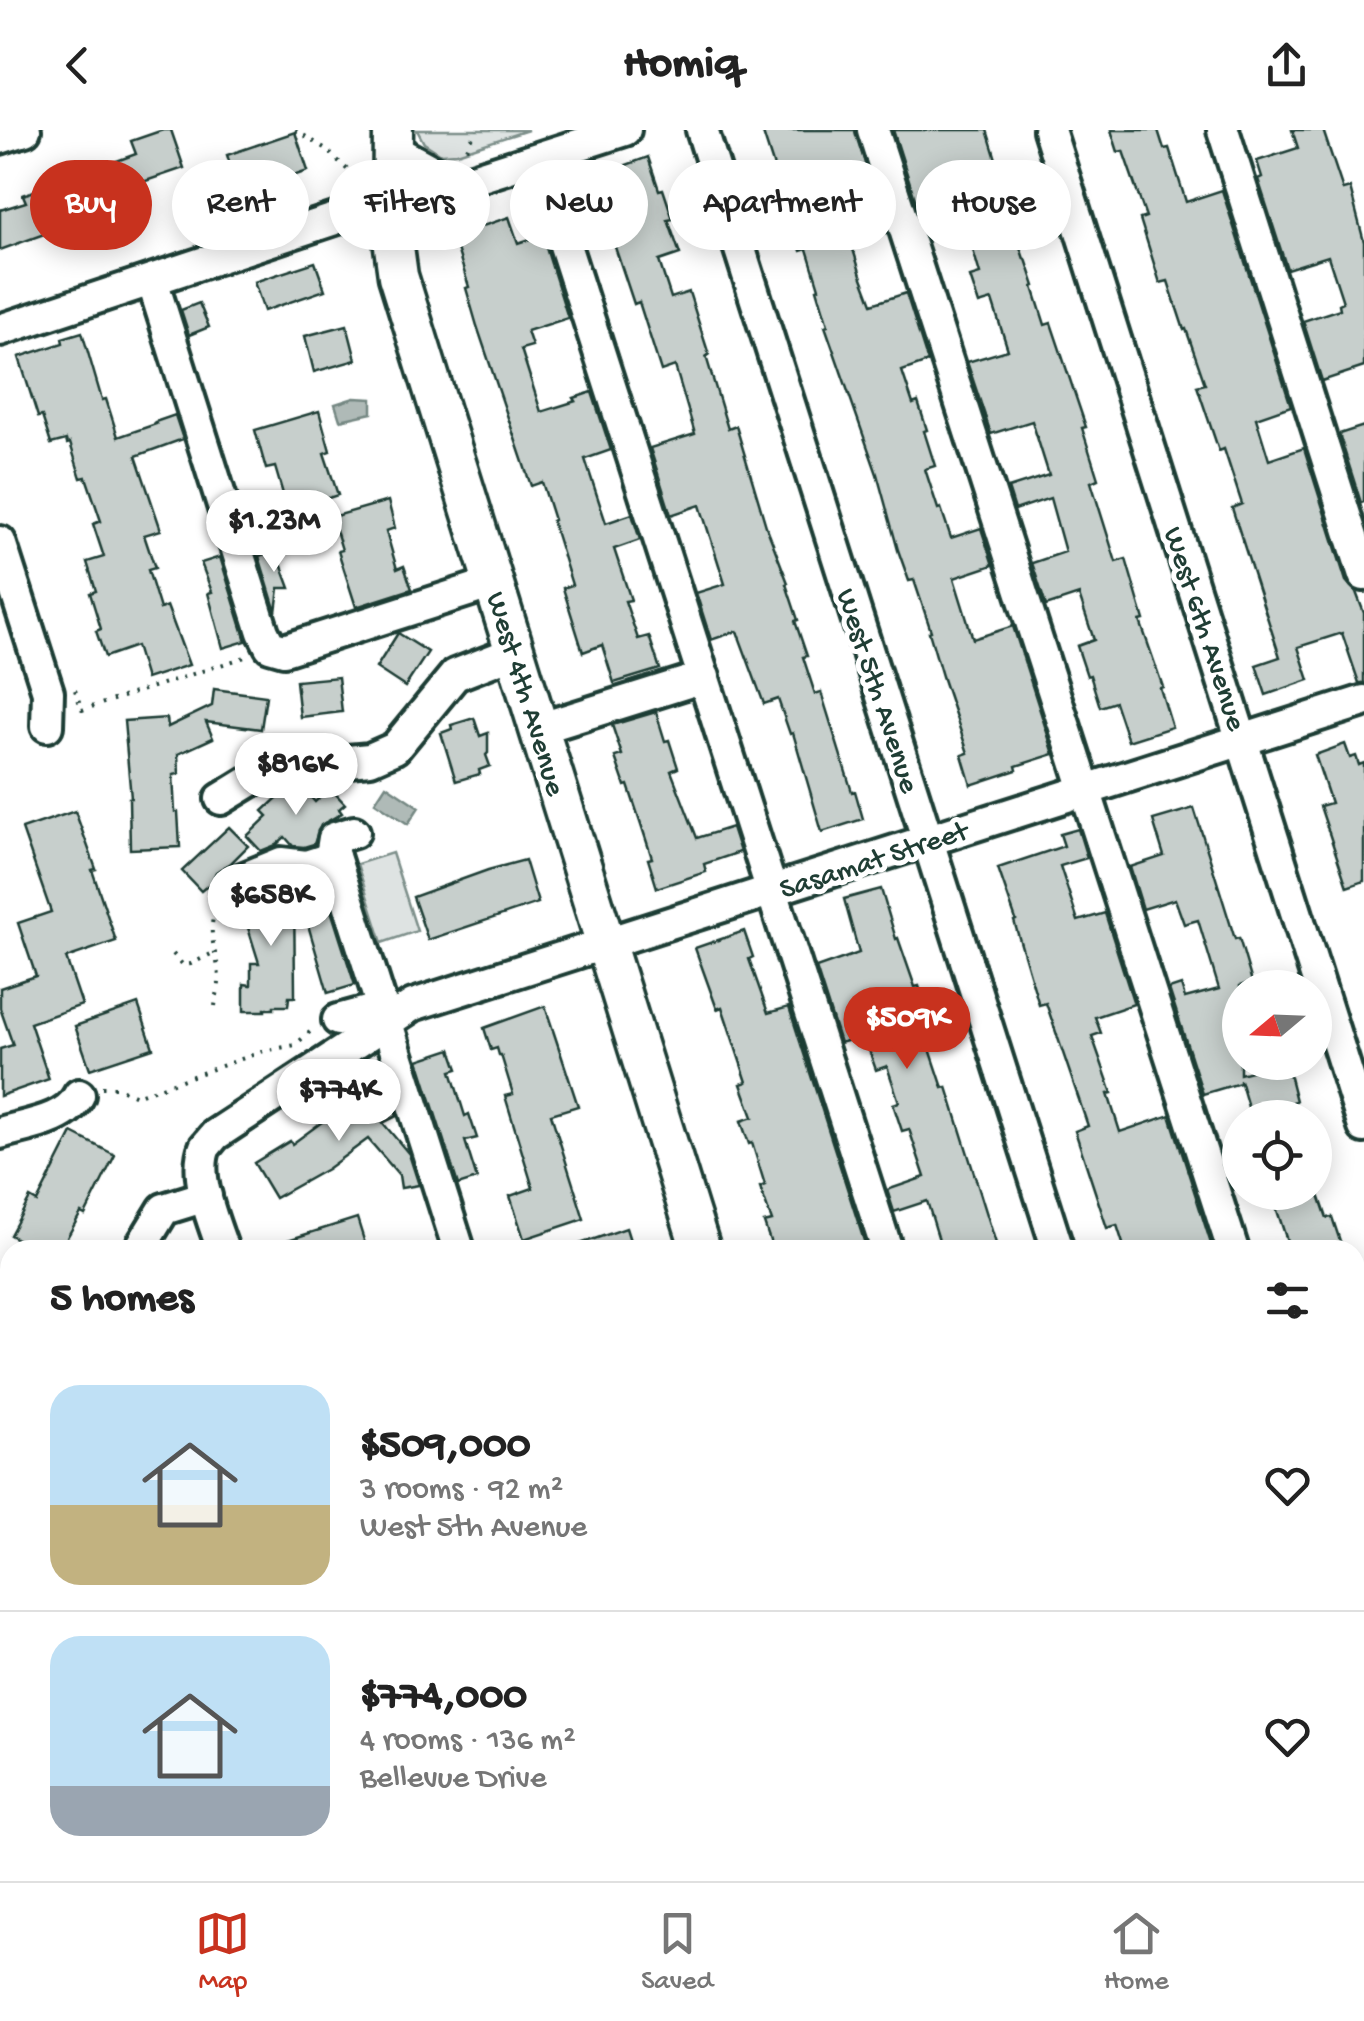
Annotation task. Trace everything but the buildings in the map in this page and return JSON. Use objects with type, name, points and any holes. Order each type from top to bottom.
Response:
[{"type":"main road","name":"West 4th Avenue","points":[[394,250],[398,276],[698,1240]]},
{"type":"street","points":[[0,138],[25,130]]},
{"type":"street","points":[[490,173],[625,130]]},
{"type":"street","name":"West 5th Avenue","points":[[702,130],[1055,1240]]},
{"type":"street","points":[[874,130],[1231,1240]]},
{"type":"street","name":"West 6th Avenue","points":[[1049,130],[1364,1127]]},
{"type":"street","points":[[1224,130],[1364,575]]},
{"type":"street","points":[[392,140],[418,160]]},
{"type":"street","points":[[0,330],[329,221]]},
{"type":"street","points":[[567,250],[884,1240]]},
{"type":"street","points":[[152,280],[270,646],[284,650],[493,583]]},
{"type":"street","points":[[0,542],[48,692],[47,726]]},
{"type":"street","points":[[221,799],[282,767],[370,759],[395,748],[455,675],[514,652]]},
{"type":"street","points":[[538,729],[704,677]]},
{"type":"street","name":"Sasamat Street","points":[[220,1240],[201,1171],[205,1147],[216,1135],[413,1004],[1364,701]]},
{"type":"street","points":[[354,832],[334,838],[332,850],[456,1240]]},
{"type":"street","points":[[230,884],[281,863],[306,866],[334,856]]},
{"type":"street","points":[[338,1020],[371,1011],[385,1021]]},
{"type":"street","points":[[0,1134],[60,1114],[74,1106],[79,1095]]},
{"type":"street","points":[[145,1240],[164,1209],[206,1196]]},
{"type":"path","points":[[294,130],[337,160]]},
{"type":"path","points":[[467,149],[476,130]]},
{"type":"path","points":[[82,710],[270,646]]},
{"type":"path","points":[[215,1006],[219,979],[211,941],[212,916],[230,884]]},
{"type":"path","points":[[174,954],[183,965],[213,953]]},
{"type":"path","points":[[79,1095],[98,1087],[116,1087],[136,1096],[264,1051],[295,1045],[318,1021],[338,1020]]},
{"type":"shaded area","points":[[417,130],[528,130],[457,153],[441,154],[424,143]]},
{"type":"shaded area","points":[[354,398],[372,399],[372,413],[340,420],[335,404]]},
{"type":"shaded area","points":[[386,785],[419,807],[408,824],[375,802]]},
{"type":"shaded area","points":[[392,853],[417,931],[382,943],[357,864]]}]
